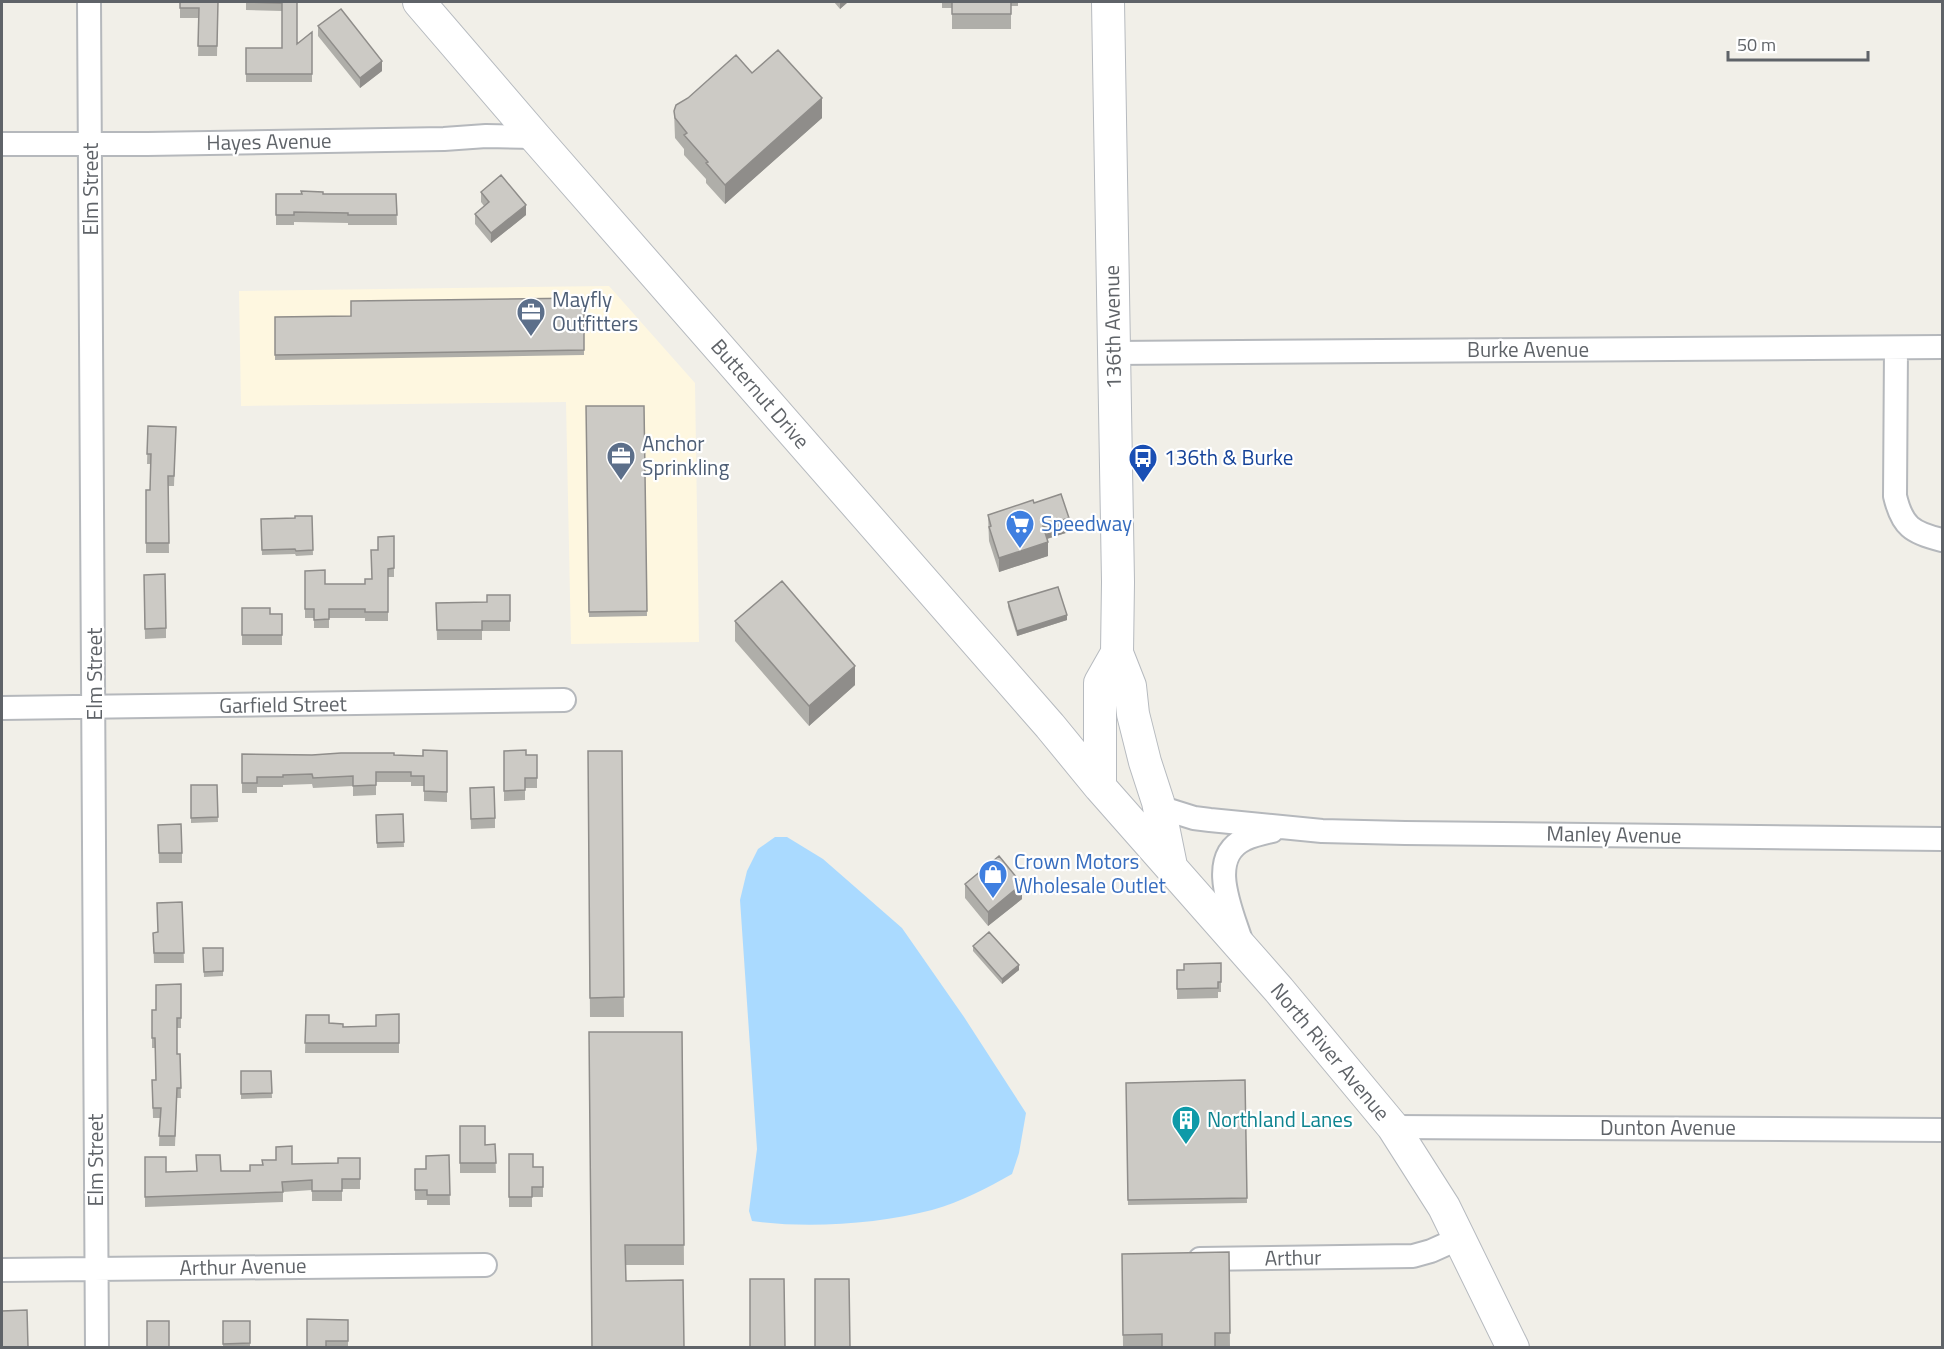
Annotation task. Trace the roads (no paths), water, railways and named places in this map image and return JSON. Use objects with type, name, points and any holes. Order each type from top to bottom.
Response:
[{"type":"main road","name":"Butternut Drive","points":[[419,2],[1037,710],[1100,787]]},
{"type":"main road","name":"136th Avenue","points":[[1108,2],[1118,582],[1116,653],[1130,686],[1133,714],[1159,807],[1171,866]]},
{"type":"main road","name":"136th Avenue","points":[[1100,787],[1100,683],[1116,653]]},
{"type":"main road","name":"North River Avenue","points":[[1100,787],[1171,866],[1393,1127],[1430,1184],[1460,1238],[1513,1347]]},
{"type":"street","name":"Elm Street","points":[[89,2],[98,1347]]},
{"type":"street","name":"Hayes Avenue","points":[[2,144],[147,144],[486,136],[536,137]]},
{"type":"street","name":"Burke Avenue","points":[[1114,353],[1942,347]]},
{"type":"street","points":[[1896,348],[1895,496],[1899,512],[1909,528],[1942,540]]},
{"type":"street","name":"Garfield Street","points":[[2,708],[564,700]]},
{"type":"street","name":"Manley Avenue","points":[[1159,807],[1194,818],[1285,828],[1405,833],[1942,839]]},
{"type":"street","name":"Manley Avenue","points":[[1244,951],[1225,887],[1223,874],[1225,860],[1243,840],[1285,828]]},
{"type":"street","name":"Dunton Avenue","points":[[1393,1127],[1942,1130]]},
{"type":"street","name":"Arthur","points":[[1178,1259],[1413,1256],[1460,1238]]},
{"type":"street","name":"Arthur Avenue","points":[[2,1269],[485,1265]]},
{"type":"water","points":[[775,837],[787,837],[823,859],[902,928],[964,1017],[1026,1113],[1019,1153],[1012,1174],[953,1203],[889,1219],[819,1225],[752,1221],[749,1211],[757,1149],[740,900],[747,871],[758,849]]},
{"type":"place","name":"Mayfly Outfitters","points":[[531,338]]},
{"type":"place","name":"Anchor Sprinkling","points":[[621,482]]},
{"type":"place","name":"136th & Burke","points":[[1143,484]]},
{"type":"place","name":"Speedway","points":[[1020,550]]},
{"type":"place","name":"Crown Motors Wholesale Outlet","points":[[993,900]]},
{"type":"place","name":"Northland Lanes","points":[[1186,1146]]}]
